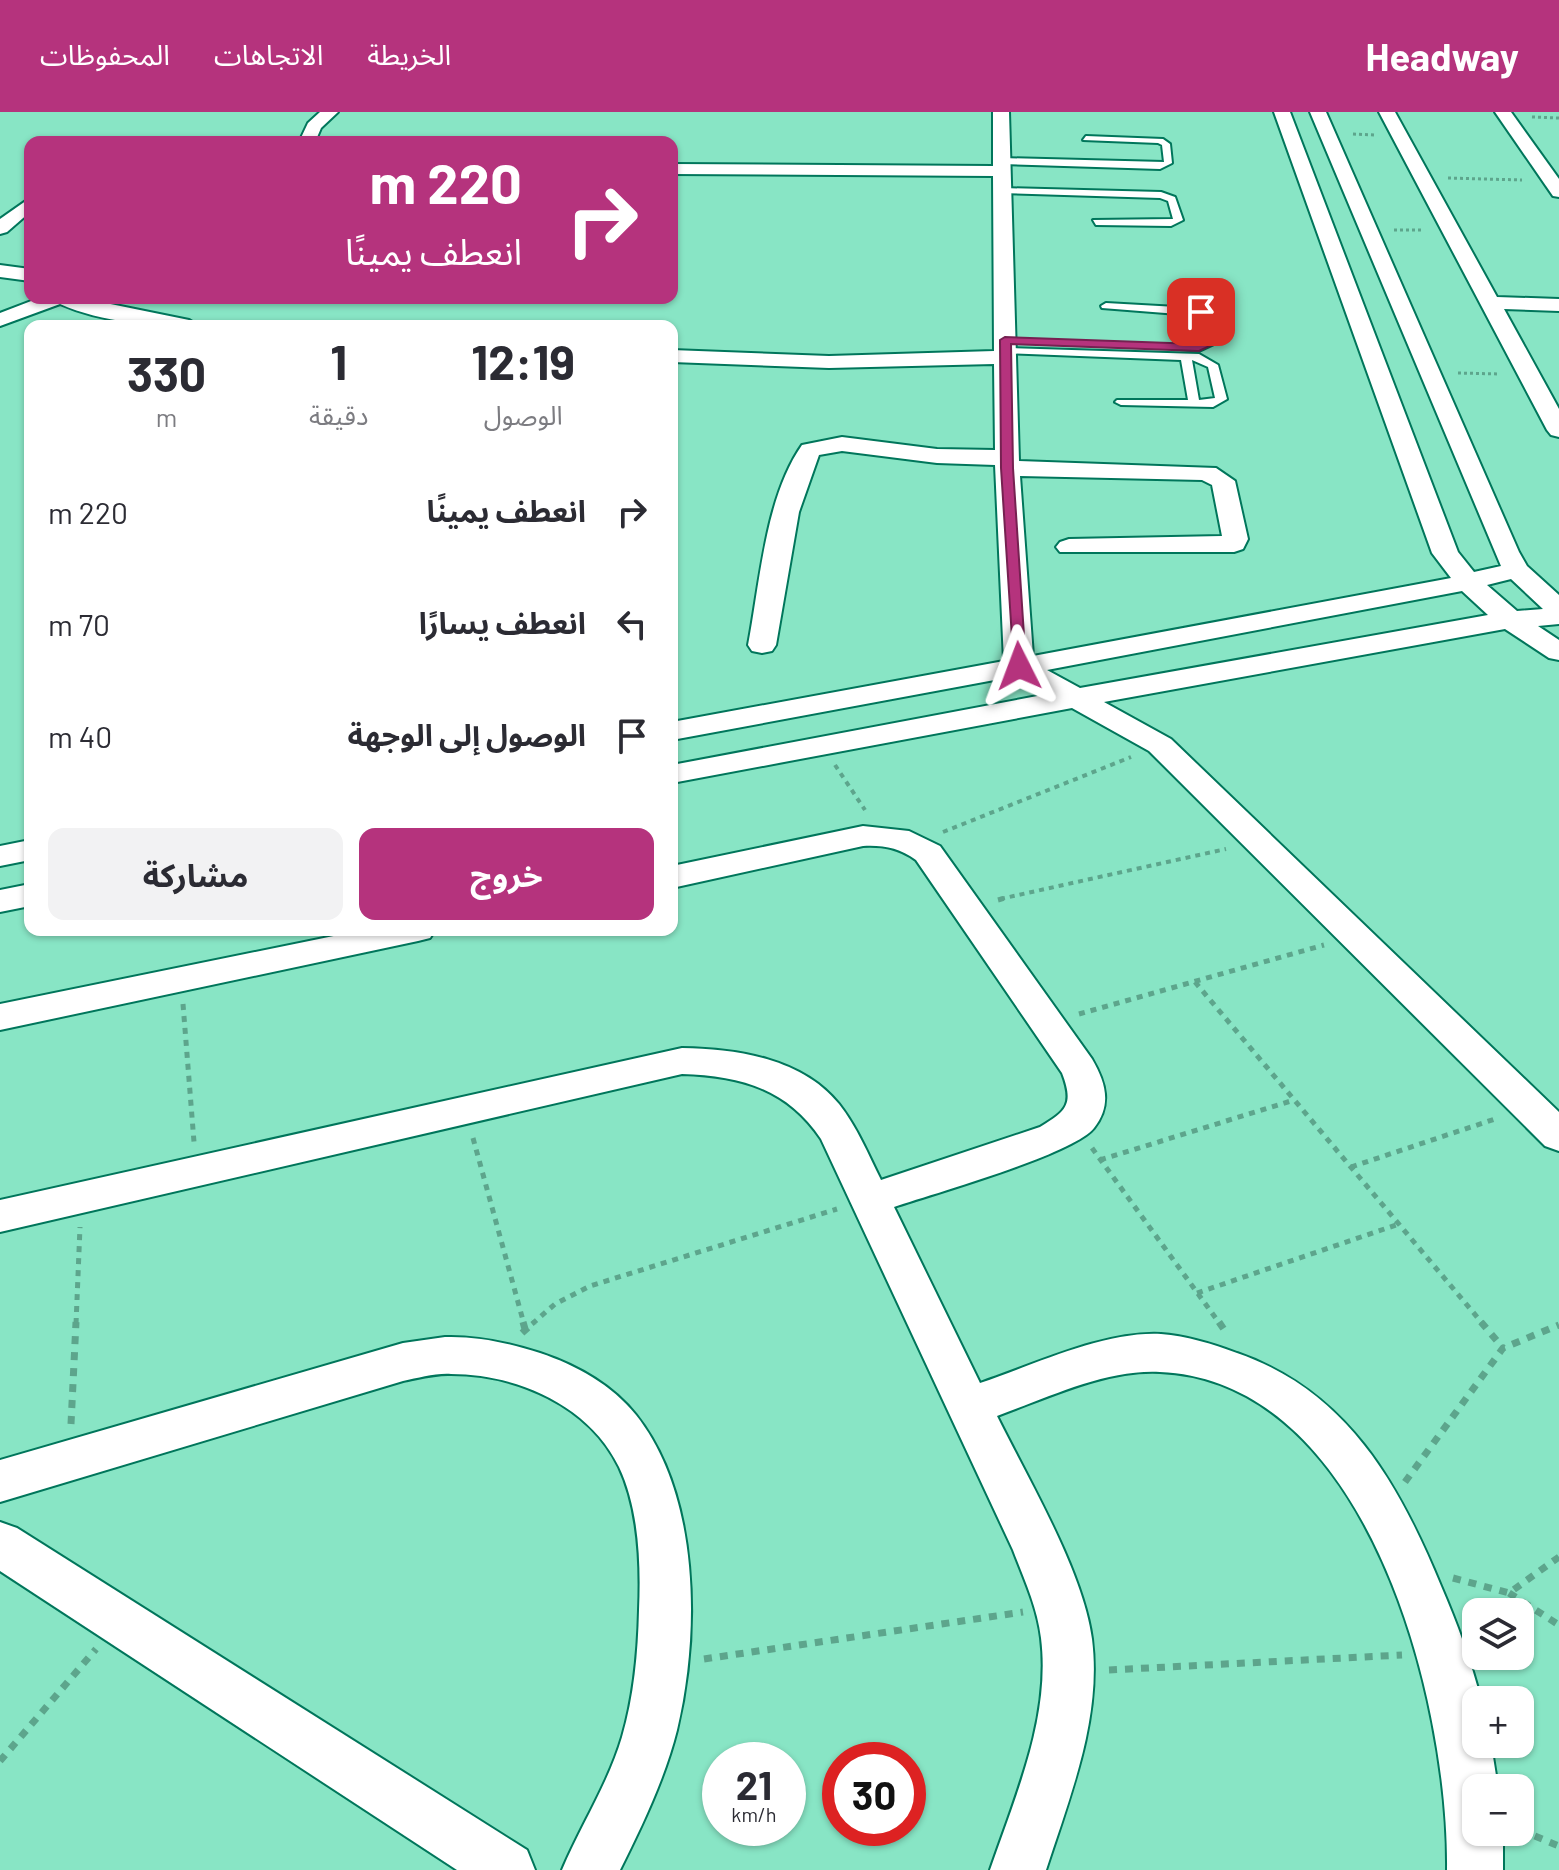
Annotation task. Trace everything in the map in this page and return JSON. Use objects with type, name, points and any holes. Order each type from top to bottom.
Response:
[{"type":"street","points":[[310,136],[314,126],[330,112]]},
{"type":"street","points":[[1001,112],[1008,463],[1019,666]]},
{"type":"street","points":[[1282,112],[1445,553],[1467,583],[1507,620],[1559,652]]},
{"type":"street","points":[[1318,112],[1516,570],[1559,609]]},
{"type":"street","points":[[1387,112],[1559,430]]},
{"type":"street","points":[[1503,112],[1555,186]]},
{"type":"street","points":[[678,169],[1002,175]]},
{"type":"street","points":[[0,228],[24,208]]},
{"type":"street","points":[[0,271],[24,274]]},
{"type":"street","points":[[1490,303],[1559,305]]},
{"type":"street","points":[[0,320],[41,304]]},
{"type":"street","points":[[80,304],[95,310],[154,320]]},
{"type":"street","points":[[678,356],[829,362],[1006,349]]},
{"type":"street","points":[[762,645],[796,475],[799,464],[810,450],[842,444],[1008,463],[1215,474],[1223,481],[1234,544],[1069,547]]},
{"type":"street","points":[[678,730],[1467,583],[1516,570]]},
{"type":"street","points":[[678,773],[1507,620],[1559,616]]},
{"type":"street","points":[[1019,666],[1160,745],[1559,1136]]},
{"type":"street","points":[[678,876],[881,834],[916,843],[928,853],[967,907],[1079,1069],[1089,1088],[1088,1108],[1076,1126],[1054,1137],[870,1199]]},
{"type":"street","points":[[0,856],[24,851]]},
{"type":"street","points":[[0,901],[24,896]]},
{"type":"street","points":[[0,1017],[389,936]]},
{"type":"street","points":[[0,1216],[682,1061],[715,1061],[747,1066],[776,1076],[803,1091],[825,1110],[870,1199],[1036,1547],[1060,1607],[1068,1673],[1058,1746],[1018,1870]]},
{"type":"street","points":[[0,1481],[403,1362],[514,1344],[549,1375],[591,1400],[625,1435],[647,1477],[659,1527],[666,1586],[661,1665],[646,1747],[609,1836],[590,1870]]},
{"type":"street","points":[[969,1406],[1107,1361],[1156,1352],[1209,1360],[1260,1381],[1306,1412],[1335,1443],[1383,1513],[1443,1653],[1468,1749],[1475,1870]]},
{"type":"street","points":[[0,1544],[507,1870]]},
{"type":"lane","points":[[1002,175],[1168,163],[1166,144],[1086,138]]},
{"type":"lane","points":[[1140,140],[1143,165]]},
{"type":"lane","points":[[1002,175],[1172,199],[1178,220],[1174,223],[1096,222]]},
{"type":"lane","points":[[1145,194],[1151,223]]},
{"type":"lane","points":[[1006,349],[1187,352],[1209,344],[1204,314],[1182,308],[1106,306]]},
{"type":"lane","points":[[1182,308],[1194,404]]},
{"type":"lane","points":[[1121,402],[1216,403],[1221,399],[1213,365],[1187,352]]},
{"type":"path","points":[[1328,134],[1400,136]]},
{"type":"path","points":[[1423,177],[1555,186]]},
{"type":"path","points":[[1369,229],[1451,231]]},
{"type":"path","points":[[1429,372],[1529,375]]},
{"type":"path","points":[[821,745],[881,834]]},
{"type":"path","points":[[916,843],[1160,745]]},
{"type":"path","points":[[967,907],[1259,842]]},
{"type":"path","points":[[1047,1023],[1355,936]]},
{"type":"path","points":[[180,979],[197,1171]]},
{"type":"path","points":[[1195,982],[1503,1348]]},
{"type":"path","points":[[1100,1160],[1294,1100]]},
{"type":"path","points":[[1351,1167],[1530,1107]]},
{"type":"path","points":[[465,1110],[514,1344]]},
{"type":"path","points":[[1076,1126],[1260,1381]]},
{"type":"path","points":[[69,1460],[81,1198]]},
{"type":"path","points":[[514,1344],[555,1304],[590,1286],[870,1199]]},
{"type":"path","points":[[1197,1293],[1399,1224]]},
{"type":"path","points":[[1383,1513],[1503,1348],[1559,1325]]},
{"type":"path","points":[[1509,1593],[1559,1557]]},
{"type":"path","points":[[1407,1565],[1509,1593],[1559,1625]]},
{"type":"path","points":[[661,1665],[1060,1607]]},
{"type":"path","points":[[0,1761],[120,1621]]},
{"type":"path","points":[[1068,1673],[1443,1653]]},
{"type":"path","points":[[1534,1836],[1559,1846]]},
{"type":"route","points":[[1019,666],[1007,468],[1005,340],[1199,348],[1209,344],[1204,314],[1201,312]]}]
